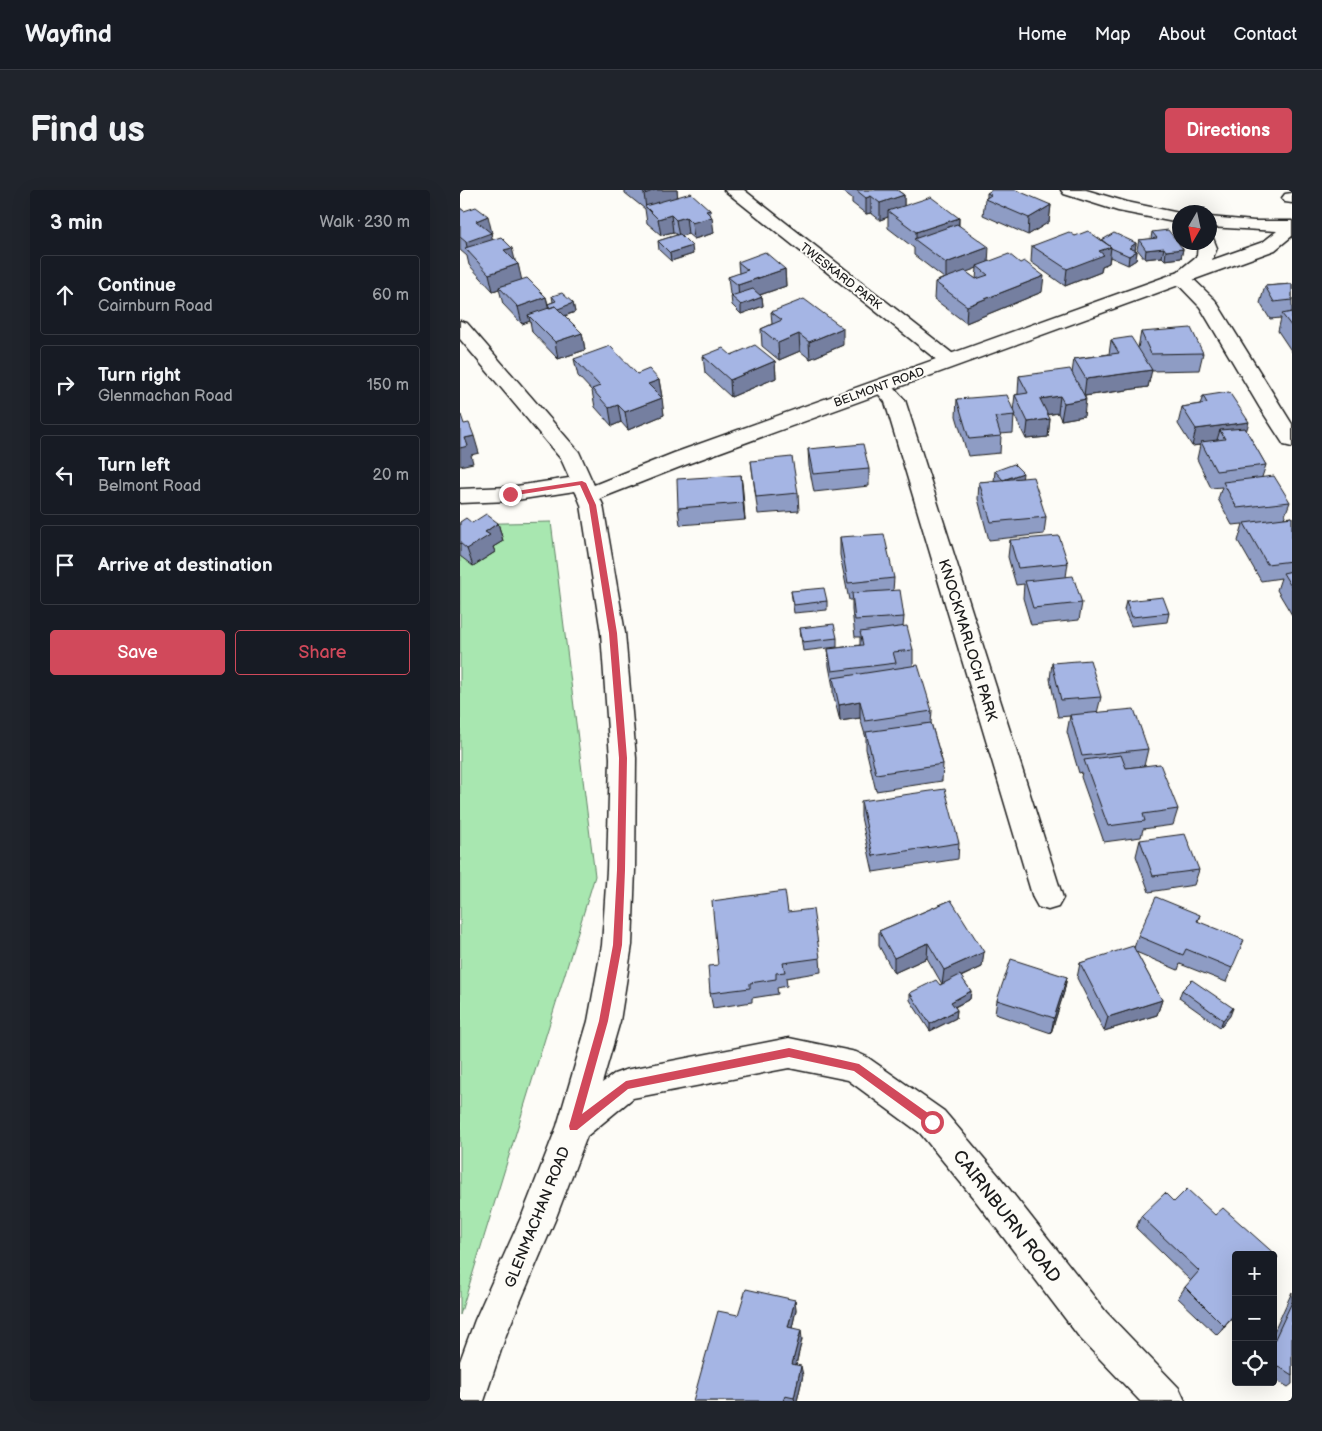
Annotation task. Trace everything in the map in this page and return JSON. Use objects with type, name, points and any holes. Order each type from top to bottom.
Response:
[{"type":"street","name":"TWESKARD PARK","points":[[733,190],[950,361]]},
{"type":"street","points":[[1070,190],[1107,203],[1145,213],[1172,217]]},
{"type":"street","points":[[1217,222],[1291,226]]},
{"type":"street","name":"BELMONT ROAD","points":[[460,496],[585,489],[682,458],[1269,246],[1282,237],[1291,226]]},
{"type":"street","points":[[1208,250],[1201,263],[1180,277],[1208,304],[1270,408],[1292,440]]},
{"type":"street","points":[[460,327],[571,457],[585,489]]},
{"type":"street","name":"KNOCKMARLOCH PARK","points":[[882,386],[895,400],[1048,898]]},
{"type":"street","name":"GLENMACHAN ROAD","points":[[465,1401],[488,1332],[538,1220],[574,1126],[604,1021],[617,945],[621,870],[623,758],[613,633],[592,505],[585,489]]},
{"type":"street","name":"CAIRNBURN ROAD","points":[[574,1126],[626,1085],[676,1074],[789,1053],[856,1067],[932,1122],[987,1188],[1093,1325],[1166,1401]]},
{"type":"green space","points":[[551,522],[595,876],[460,1315],[460,524]]},
{"type":"building","points":[[640,190],[655,190],[644,194]]},
{"type":"building","points":[[856,190],[897,190],[904,195],[880,203],[871,196],[866,198]]},
{"type":"building","points":[[992,190],[1016,190],[1051,205],[1029,218],[985,199],[991,195],[987,193]]},
{"type":"building","points":[[691,193],[710,210],[706,211],[712,217],[692,223],[686,217],[676,220],[671,215],[658,219],[645,206]]},
{"type":"building","points":[[931,197],[959,218],[916,232],[888,211]]},
{"type":"building","points":[[476,207],[488,216],[476,221],[491,233],[466,242],[460,237],[460,208],[464,211]]},
{"type":"building","points":[[957,224],[989,247],[946,263],[914,239]]},
{"type":"building","points":[[1168,230],[1172,235],[1172,250],[1174,250],[1166,251],[1164,248],[1146,250],[1139,240],[1157,238],[1152,232]]},
{"type":"building","points":[[1088,231],[1111,247],[1099,251],[1104,255],[1067,269],[1032,246],[1069,232],[1075,236]]},
{"type":"building","points":[[1114,233],[1136,243],[1129,248],[1137,251],[1129,256],[1111,248],[1102,240]]},
{"type":"building","points":[[680,234],[692,246],[670,253],[658,241]]},
{"type":"building","points":[[501,237],[512,248],[504,250],[518,264],[489,274],[465,248]]},
{"type":"building","points":[[765,252],[785,269],[738,285],[728,277],[748,270],[738,262]]},
{"type":"building","points":[[1009,254],[1020,263],[1024,261],[1044,276],[967,306],[935,282],[965,271],[976,279],[988,275],[977,266]]},
{"type":"building","points":[[527,278],[546,297],[518,307],[499,287]]},
{"type":"building","points":[[1292,284],[1292,300],[1274,302],[1265,286]]},
{"type":"building","points":[[753,289],[762,297],[741,305],[731,296]]},
{"type":"building","points":[[562,293],[573,303],[558,309],[555,306],[550,308],[548,304],[556,301],[552,296]]},
{"type":"building","points":[[804,299],[843,328],[809,342],[799,334],[778,343],[761,329],[782,320],[771,312]]},
{"type":"building","points":[[555,306],[582,333],[555,342],[528,315]]},
{"type":"building","points":[[1292,312],[1292,327],[1282,314]]},
{"type":"building","points":[[1191,328],[1203,353],[1151,354],[1141,332]]},
{"type":"building","points":[[1131,337],[1152,370],[1086,379],[1074,359],[1119,353],[1111,340]]},
{"type":"building","points":[[755,345],[775,361],[730,380],[703,356],[723,348],[731,355]]},
{"type":"building","points":[[610,346],[637,374],[649,369],[659,380],[648,384],[662,398],[625,412],[618,405],[609,408],[592,389],[600,386],[574,359]]},
{"type":"building","points":[[1070,369],[1086,399],[1064,403],[1060,396],[1040,399],[1050,419],[1028,422],[1015,395],[1028,393],[1019,376]]},
{"type":"building","points":[[1229,392],[1249,422],[1196,429],[1182,407],[1207,403],[1203,396]]},
{"type":"building","points":[[1007,395],[1015,415],[995,417],[1001,436],[969,439],[957,399]]},
{"type":"building","points":[[460,415],[464,424],[469,423],[474,436],[465,438],[468,446],[460,448]]},
{"type":"building","points":[[1245,428],[1266,465],[1216,471],[1201,442],[1225,439],[1220,430]]},
{"type":"building","points":[[863,444],[869,469],[813,474],[808,449]]},
{"type":"building","points":[[792,457],[798,493],[756,497],[751,461]]},
{"type":"building","points":[[1014,464],[1023,473],[1003,480],[995,471]]},
{"type":"building","points":[[741,475],[743,503],[678,508],[677,479]]},
{"type":"building","points":[[1274,476],[1290,502],[1237,508],[1223,482]]},
{"type":"building","points":[[1033,477],[1046,517],[991,522],[979,482]]},
{"type":"building","points":[[486,514],[498,523],[485,532],[490,535],[467,549],[460,543],[460,522],[466,518],[472,523]]},
{"type":"building","points":[[1292,517],[1292,561],[1267,564],[1244,523]]},
{"type":"building","points":[[884,534],[894,578],[848,583],[840,537]]},
{"type":"building","points":[[1059,536],[1068,563],[1018,568],[1010,540]]},
{"type":"building","points":[[1292,571],[1292,588],[1283,573]]},
{"type":"building","points":[[1073,576],[1082,603],[1033,608],[1025,581]]},
{"type":"building","points":[[824,588],[827,601],[794,605],[791,591]]},
{"type":"building","points":[[900,590],[904,617],[855,620],[852,593]]},
{"type":"building","points":[[1163,597],[1169,613],[1132,617],[1126,601]]},
{"type":"building","points":[[834,624],[837,638],[803,642],[800,628]]},
{"type":"building","points":[[907,626],[913,650],[893,652],[896,663],[832,671],[828,649],[863,645],[860,632]]},
{"type":"building","points":[[1090,660],[1101,697],[1061,700],[1052,663]]},
{"type":"building","points":[[918,665],[932,711],[865,721],[860,701],[839,705],[833,678]]},
{"type":"building","points":[[1134,709],[1148,749],[1082,756],[1070,715]]},
{"type":"building","points":[[931,723],[943,764],[876,774],[866,732]]},
{"type":"building","points":[[1121,755],[1126,768],[1160,764],[1178,809],[1143,814],[1145,821],[1108,826],[1084,760]]},
{"type":"building","points":[[945,789],[959,843],[873,856],[861,801]]},
{"type":"building","points":[[1185,834],[1199,870],[1153,876],[1140,840]]},
{"type":"building","points":[[785,891],[788,912],[813,909],[820,958],[783,963],[785,972],[776,973],[776,979],[750,983],[750,988],[710,993],[708,966],[718,965],[712,901]]},
{"type":"building","points":[[1156,897],[1200,915],[1197,921],[1244,940],[1232,968],[1186,949],[1183,955],[1138,936]]},
{"type":"building","points":[[951,900],[984,952],[944,970],[928,943],[894,958],[879,931]]},
{"type":"building","points":[[1133,946],[1162,1000],[1108,1017],[1080,963]]},
{"type":"building","points":[[1011,959],[1067,977],[1054,1018],[997,1000]]},
{"type":"building","points":[[960,975],[971,991],[951,1002],[957,1010],[930,1024],[910,993],[936,980],[940,985]]},
{"type":"building","points":[[1192,980],[1233,1008],[1223,1020],[1182,990]]},
{"type":"building","points":[[1187,1189],[1215,1215],[1223,1208],[1271,1251],[1232,1251],[1232,1317],[1224,1326],[1185,1287],[1199,1271],[1141,1216],[1165,1193],[1174,1202]]},
{"type":"building","points":[[746,1289],[795,1300],[788,1327],[801,1330],[792,1364],[801,1366],[794,1398],[785,1396],[783,1401],[693,1401],[718,1311],[738,1315]]},
{"type":"building","points":[[1292,1302],[1292,1375],[1277,1366],[1277,1334]]},
{"type":"route","points":[[510,494],[582,483],[592,505],[613,633],[623,758],[621,870],[617,945],[604,1021],[574,1126],[626,1085],[789,1053],[856,1067],[932,1122]]}]
